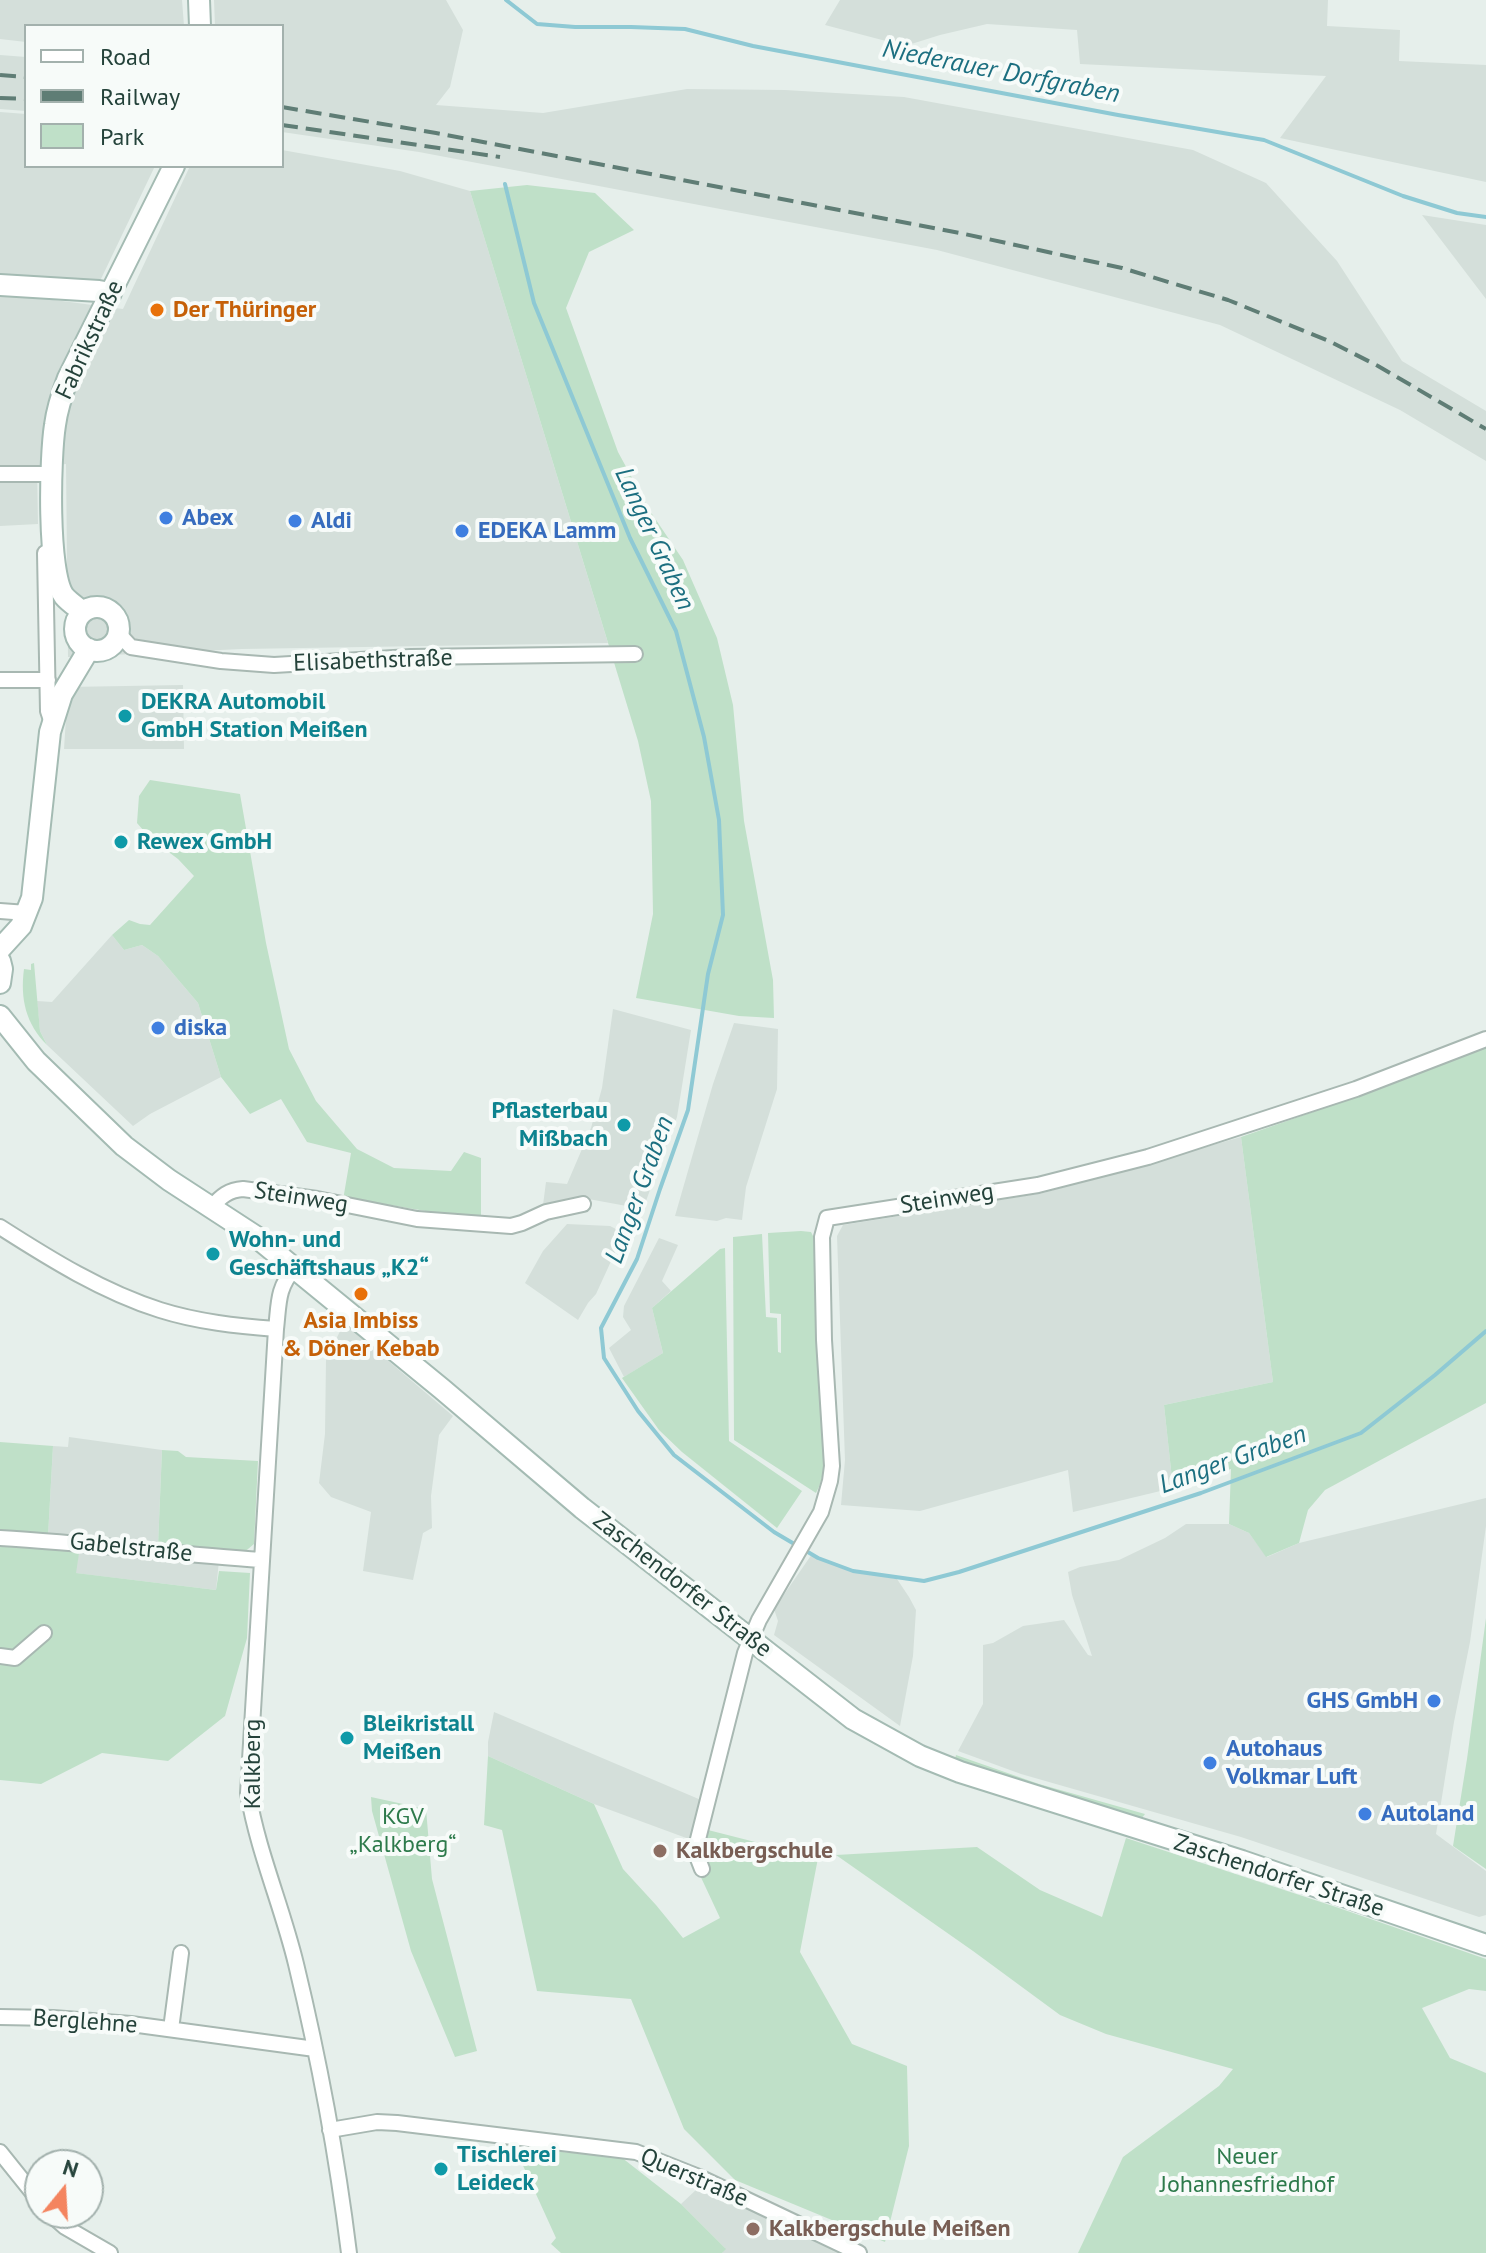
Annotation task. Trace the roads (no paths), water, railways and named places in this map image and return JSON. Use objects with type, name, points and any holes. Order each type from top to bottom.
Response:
[{"type":"street","points":[[199,0],[200,24]]},
{"type":"street","name":"Fabrikstraße","points":[[83,612],[64,597],[55,574],[54,429],[62,393],[173,168]]},
{"type":"street","points":[[0,285],[111,293]]},
{"type":"street","points":[[0,474],[52,479],[45,520],[48,711],[52,723]]},
{"type":"street","points":[[97,607],[111,612],[118,624],[118,633],[111,646],[89,649],[78,640],[77,621],[83,612],[97,607]]},
{"type":"street","name":"Elisabethstraße","points":[[118,633],[131,647],[221,661],[274,665],[411,657],[635,654]]},
{"type":"street","points":[[0,949],[10,941],[32,898],[52,723],[62,694],[89,649]]},
{"type":"street","points":[[0,680],[48,680]]},
{"type":"street","points":[[0,911],[27,913]]},
{"type":"street","points":[[0,961],[0,983]]},
{"type":"street","name":"Zaschendorfer Straße","points":[[0,1016],[36,1061],[147,1165],[255,1236],[563,1492],[853,1719],[920,1756],[960,1772],[1242,1861],[1486,1945]]},
{"type":"street","name":"Steinweg","points":[[702,1869],[695,1851],[750,1638],[811,1531],[827,1496],[832,1466],[824,1340],[822,1237],[827,1218],[1038,1185],[1148,1157],[1356,1089],[1486,1039]]},
{"type":"street","name":"Steinweg","points":[[212,1207],[220,1196],[243,1189],[317,1199],[417,1219],[511,1226],[546,1212],[583,1204]]},
{"type":"street","points":[[0,1227],[113,1292],[153,1308],[205,1321],[276,1329]]},
{"type":"street","name":"Kalkberg","points":[[294,1269],[280,1292],[276,1329],[248,1793],[253,1823],[295,1961],[315,2049],[339,2171],[349,2253]]},
{"type":"street","name":"Gabelstraße","points":[[0,1538],[77,1542],[261,1560]]},
{"type":"street","points":[[0,1656],[15,1658],[44,1633]]},
{"type":"street","name":"Berglehne","points":[[171,2029],[181,1953]]},
{"type":"street","name":"Berglehne","points":[[0,2017],[92,2020],[315,2049]]},
{"type":"street","name":"Querstraße","points":[[330,2130],[377,2122],[397,2123],[636,2152],[699,2177],[859,2253]]},
{"type":"street","points":[[0,2152],[24,2182]]},
{"type":"street","points":[[68,2229],[110,2253]]},
{"type":"waterway","name":"Niederauer Dorfgraben","points":[[506,0],[537,24],[685,29],[753,46],[1264,140],[1403,196],[1457,213],[1486,217]]},
{"type":"waterway","name":"Langer Graben","points":[[505,184],[534,303],[630,538],[676,631],[704,737],[719,820],[723,915],[708,974],[688,1110],[637,1259],[601,1328],[604,1358],[638,1411],[674,1455],[774,1532],[818,1558],[853,1571],[924,1581],[1201,1493],[1361,1433],[1486,1331]]},
{"type":"railway","points":[[0,75],[24,77]]},
{"type":"railway","points":[[0,98],[24,99]]},
{"type":"railway","points":[[284,107],[436,133],[960,233],[1122,268],[1228,300],[1329,341],[1486,429]]},
{"type":"railway","points":[[284,125],[500,157]]},
{"type":"place","name":"Der Thüringer","points":[[157,310]]},
{"type":"place","name":"Abex","points":[[166,518]]},
{"type":"place","name":"Aldi","points":[[295,521]]},
{"type":"place","name":"EDEKA Lamm","points":[[462,531]]},
{"type":"place","name":"DEKRA Automobil GmbH Station Meißen","points":[[125,716]]},
{"type":"place","name":"Rewex GmbH","points":[[121,842]]},
{"type":"place","name":"diska","points":[[158,1028]]},
{"type":"place","name":"Pflasterbau Mißbach","points":[[624,1125]]},
{"type":"place","name":"Wohn- und Geschäftshaus „K2“","points":[[213,1254]]},
{"type":"place","name":"Asia Imbiss & Döner Kebab","points":[[361,1294]]},
{"type":"place","name":"GHS GmbH","points":[[1434,1701]]},
{"type":"place","name":"Bleikristall Meißen","points":[[347,1738]]},
{"type":"place","name":"Autohaus Volkmar Luft","points":[[1210,1763]]},
{"type":"place","name":"Autoland","points":[[1365,1814]]},
{"type":"place","name":"Kalkbergschule","points":[[660,1851]]},
{"type":"place","name":"Tischlerei Leideck","points":[[441,2169]]},
{"type":"place","name":"Kalkbergschule Meißen","points":[[753,2229]]},
{"type":"park label","name":"KGV „Kalkberg“","points":[[403,1831]]},
{"type":"park label","name":"Neuer Johannesfriedhof","points":[[1247,2171]]}]
